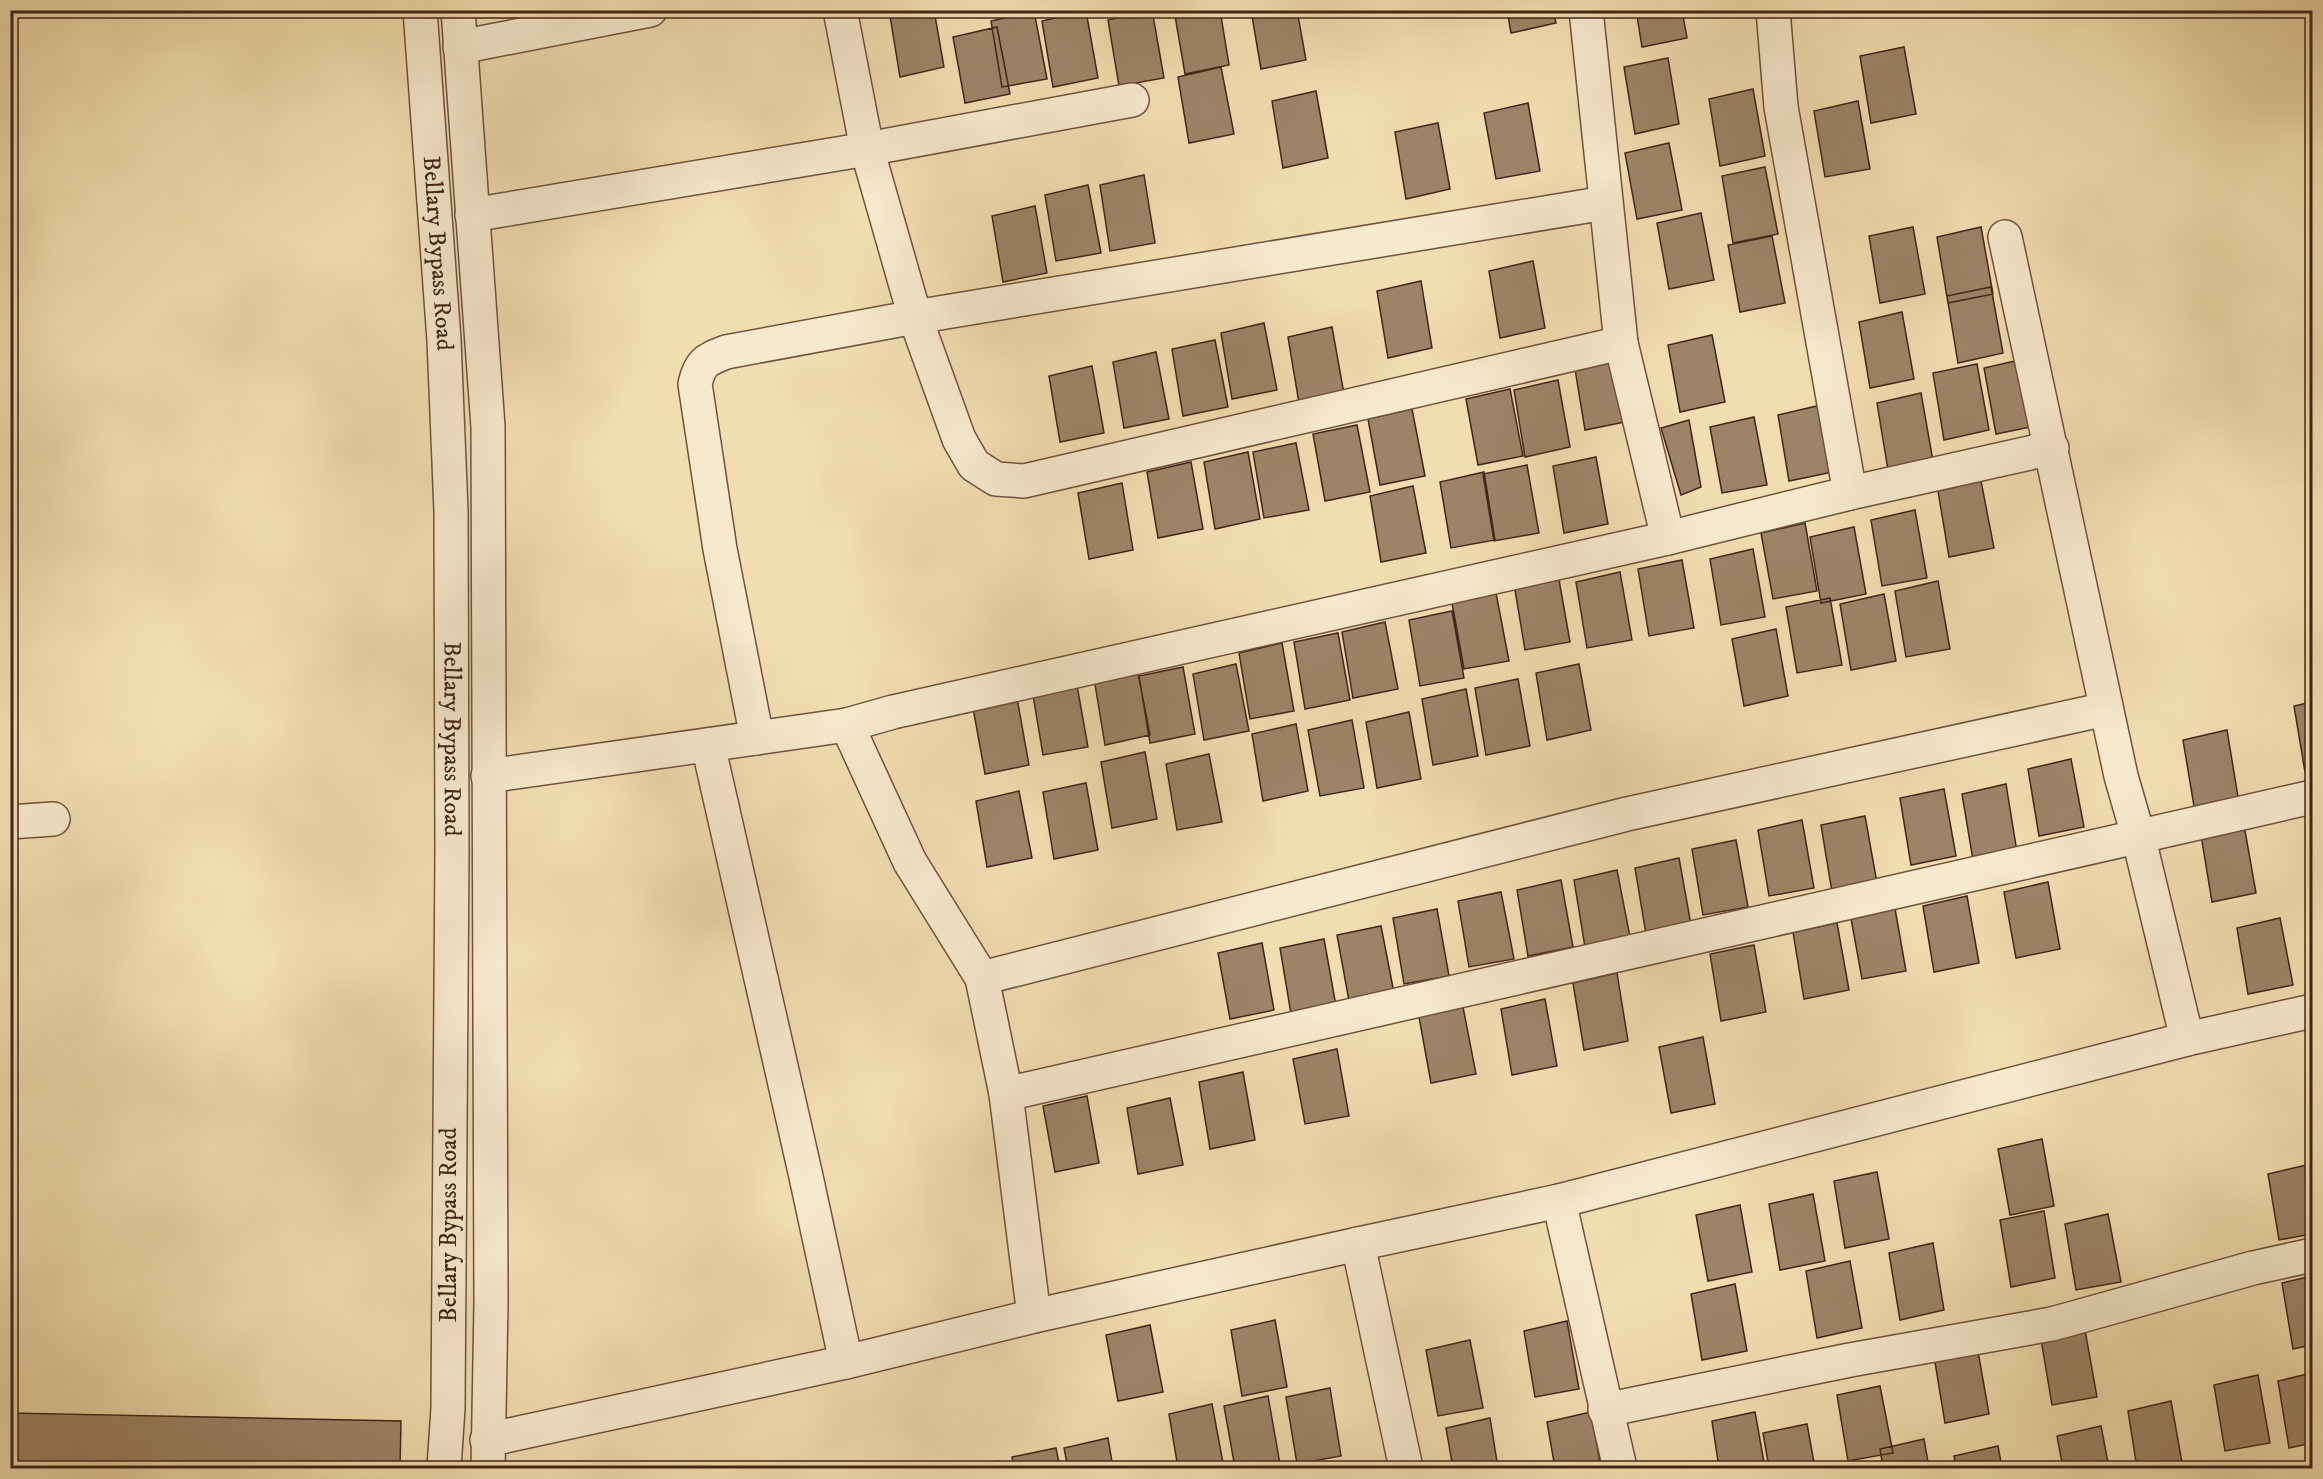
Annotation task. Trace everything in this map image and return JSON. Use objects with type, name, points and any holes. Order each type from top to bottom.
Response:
[{"type":"street","name":"Bellary Bypass Road","points":[[420,10],[444,340],[451,511],[452,851],[448,1408],[444,1468]]},
{"type":"street","name":"Bellary Bypass Road","points":[[458,10],[488,427],[491,1304],[488,1454]]},
{"type":"street","points":[[460,47],[650,10]]},
{"type":"street","points":[[840,10],[867,149],[915,316],[959,439],[974,465],[996,479],[1024,481],[1621,343]]},
{"type":"street","points":[[1586,10],[1621,343],[1668,538]]},
{"type":"street","points":[[1773,10],[1781,107],[1850,493]]},
{"type":"street","points":[[472,215],[867,149],[1132,100]]},
{"type":"street","points":[[757,738],[720,549],[695,384],[698,369],[708,359],[726,352],[915,316],[1605,203]]},
{"type":"street","points":[[2005,237],[2121,776],[2138,835],[2187,1039]]},
{"type":"street","points":[[445,393],[485,390]]},
{"type":"street","points":[[488,776],[847,725],[893,712],[1668,538],[1850,493],[2052,448]]},
{"type":"street","points":[[982,978],[1627,814],[2106,709]]},
{"type":"street","points":[[847,725],[910,862],[982,978],[1006,1094],[1034,1316]]},
{"type":"street","points":[[708,745],[803,1160],[846,1362]]},
{"type":"street","points":[[1006,1094],[2313,797]]},
{"type":"street","points":[[10,822],[53,819]]},
{"type":"street","points":[[488,1454],[1034,1316],[1559,1201],[2187,1039],[2313,1011]]},
{"type":"street","points":[[1559,1201],[1620,1468]]},
{"type":"street","points":[[1358,1244],[1402,1468]]},
{"type":"street","points":[[1605,1410],[1850,1360],[2052,1324],[2253,1268],[2313,1255]]},
{"type":"building","points":[[889,10],[934,10],[944,67],[900,77]]},
{"type":"building","points":[[1152,10],[1164,78],[1119,86],[1108,20]]},
{"type":"building","points":[[1174,10],[1220,10],[1229,65],[1185,74]]},
{"type":"building","points":[[1251,10],[1297,10],[1306,60],[1261,69]]},
{"type":"building","points":[[1507,10],[1553,10],[1556,23],[1511,33]]},
{"type":"building","points":[[1636,10],[1682,10],[1687,38],[1642,47]]},
{"type":"building","points":[[1034,11],[1047,79],[1002,87],[991,21]]},
{"type":"building","points":[[1086,11],[1098,78],[1053,87],[1042,21]]},
{"type":"building","points":[[997,27],[1010,94],[965,103],[953,37]]},
{"type":"building","points":[[1904,47],[1916,114],[1871,123],[1860,56]]},
{"type":"building","points":[[1668,58],[1679,124],[1635,134],[1624,67]]},
{"type":"building","points":[[1221,67],[1234,134],[1189,143],[1178,77]]},
{"type":"building","points":[[1753,89],[1765,156],[1720,166],[1709,99]]},
{"type":"building","points":[[1316,91],[1328,158],[1283,168],[1272,101]]},
{"type":"building","points":[[1858,101],[1870,169],[1825,177],[1814,111]]},
{"type":"building","points":[[1528,103],[1540,171],[1496,179],[1484,113]]},
{"type":"building","points":[[1438,123],[1450,189],[1406,199],[1395,132]]},
{"type":"building","points":[[1669,143],[1682,210],[1637,219],[1625,153]]},
{"type":"building","points":[[1765,167],[1778,234],[1733,243],[1722,176]]},
{"type":"building","points":[[1144,175],[1155,243],[1110,251],[1100,185]]},
{"type":"building","points":[[1088,185],[1101,253],[1056,261],[1045,195]]},
{"type":"building","points":[[1035,206],[1047,273],[1003,282],[992,216]]},
{"type":"building","points":[[1701,213],[1714,280],[1669,289],[1657,223]]},
{"type":"building","points":[[1913,227],[1925,294],[1880,303],[1869,236]]},
{"type":"building","points":[[1981,227],[1993,294],[1948,303],[1937,237]]},
{"type":"building","points":[[1772,236],[1785,303],[1740,312],[1728,245]]},
{"type":"building","points":[[1533,261],[1545,328],[1500,338],[1489,271]]},
{"type":"building","points":[[1421,281],[1432,348],[1388,358],[1377,291]]},
{"type":"building","points":[[1991,287],[2003,353],[1958,363],[1947,296]]},
{"type":"building","points":[[1902,312],[1914,379],[1870,388],[1859,322]]},
{"type":"building","points":[[1264,323],[1277,390],[1232,399],[1221,333]]},
{"type":"building","points":[[1332,327],[1344,394],[1299,403],[1288,337]]},
{"type":"building","points":[[1712,335],[1725,402],[1680,412],[1668,345]]},
{"type":"building","points":[[1215,340],[1228,407],[1183,416],[1172,349]]},
{"type":"building","points":[[1156,352],[1169,419],[1124,428],[1113,362]]},
{"type":"building","points":[[1618,354],[1630,421],[1585,430],[1574,363]]},
{"type":"building","points":[[2028,358],[2040,425],[1996,434],[1984,368]]},
{"type":"building","points":[[1977,364],[1989,430],[1944,440],[1933,373]]},
{"type":"building","points":[[1092,366],[1104,433],[1060,442],[1049,376]]},
{"type":"building","points":[[1558,380],[1570,447],[1525,457],[1514,390]]},
{"type":"building","points":[[1510,389],[1523,456],[1478,465],[1466,399]]},
{"type":"building","points":[[1921,393],[1933,461],[1888,470],[1877,403]]},
{"type":"building","points":[[1821,405],[1833,472],[1789,481],[1778,415]]},
{"type":"building","points":[[1412,409],[1425,476],[1380,485],[1368,419]]},
{"type":"building","points":[[1754,417],[1767,485],[1722,493],[1710,427]]},
{"type":"building","points":[[1689,420],[1701,487],[1681,495],[1661,428]]},
{"type":"building","points":[[1357,425],[1370,492],[1325,501],[1313,434]]},
{"type":"building","points":[[1296,443],[1309,510],[1264,518],[1253,452]]},
{"type":"building","points":[[1248,452],[1260,519],[1215,529],[1204,462]]},
{"type":"building","points":[[1596,457],[1608,524],[1564,533],[1553,466]]},
{"type":"building","points":[[1191,462],[1203,529],[1158,538],[1147,472]]},
{"type":"building","points":[[1527,465],[1539,533],[1494,541],[1483,474]]},
{"type":"building","points":[[1484,472],[1495,540],[1451,548],[1440,482]]},
{"type":"building","points":[[1981,481],[1994,548],[1949,557],[1938,491]]},
{"type":"building","points":[[1122,483],[1133,550],[1089,559],[1078,493]]},
{"type":"building","points":[[1413,486],[1426,553],[1381,562],[1370,496]]},
{"type":"building","points":[[1915,510],[1927,578],[1882,586],[1871,520]]},
{"type":"building","points":[[1805,523],[1817,591],[1773,599],[1761,533]]},
{"type":"building","points":[[1854,527],[1866,594],[1821,603],[1810,537]]},
{"type":"building","points":[[1753,549],[1765,617],[1721,625],[1710,559]]},
{"type":"building","points":[[1682,560],[1694,628],[1649,636],[1638,569]]},
{"type":"building","points":[[1620,572],[1632,640],[1587,648],[1576,582]]},
{"type":"building","points":[[1558,574],[1570,642],[1525,650],[1514,584]]},
{"type":"building","points":[[1938,581],[1950,649],[1906,657],[1895,591]]},
{"type":"building","points":[[1496,593],[1509,661],[1464,669],[1452,603]]},
{"type":"building","points":[[1884,594],[1896,661],[1851,670],[1840,604]]},
{"type":"building","points":[[1830,598],[1842,665],[1797,673],[1786,607]]},
{"type":"building","points":[[1452,611],[1464,678],[1420,686],[1409,620]]},
{"type":"building","points":[[1385,622],[1398,689],[1353,698],[1342,632]]},
{"type":"building","points":[[1776,629],[1788,696],[1744,706],[1732,639]]},
{"type":"building","points":[[1338,633],[1350,700],[1305,709],[1294,642]]},
{"type":"building","points":[[1282,643],[1294,711],[1250,719],[1239,653]]},
{"type":"building","points":[[1236,664],[1249,731],[1204,740],[1193,674]]},
{"type":"building","points":[[1579,664],[1591,730],[1547,740],[1536,673]]},
{"type":"building","points":[[1183,667],[1195,734],[1150,743],[1139,676]]},
{"type":"building","points":[[1137,668],[1150,735],[1105,745],[1094,678]]},
{"type":"building","points":[[1518,679],[1530,746],[1486,755],[1475,688]]},
{"type":"building","points":[[1076,680],[1088,747],[1043,755],[1032,689]]},
{"type":"building","points":[[1466,689],[1478,756],[1433,765],[1422,699]]},
{"type":"building","points":[[1017,698],[1029,765],[985,774],[973,708]]},
{"type":"building","points":[[2312,702],[2312,771],[2305,772],[2294,706]]},
{"type":"building","points":[[1409,712],[1421,779],[1377,788],[1366,722]]},
{"type":"building","points":[[1352,720],[1364,788],[1320,796],[1308,730]]},
{"type":"building","points":[[1296,724],[1308,791],[1263,801],[1252,734]]},
{"type":"building","points":[[2227,730],[2238,797],[2194,806],[2183,740]]},
{"type":"building","points":[[1145,752],[1157,819],[1112,828],[1101,762]]},
{"type":"building","points":[[1209,754],[1222,822],[1177,830],[1166,764]]},
{"type":"building","points":[[2071,759],[2084,827],[2039,836],[2028,769]]},
{"type":"building","points":[[1086,783],[1098,850],[1054,859],[1043,792]]},
{"type":"building","points":[[2006,784],[2017,852],[1973,860],[1962,794]]},
{"type":"building","points":[[1944,789],[1956,856],[1911,865],[1900,798]]},
{"type":"building","points":[[1019,791],[1032,858],[987,867],[976,801]]},
{"type":"building","points":[[1865,816],[1877,883],[1832,892],[1821,825]]},
{"type":"building","points":[[1802,820],[1814,888],[1769,896],[1758,830]]},
{"type":"building","points":[[2244,825],[2256,893],[2212,902],[2201,835]]},
{"type":"building","points":[[1736,840],[1748,907],[1703,915],[1692,849]]},
{"type":"building","points":[[1679,858],[1691,925],[1646,934],[1635,868]]},
{"type":"building","points":[[1617,870],[1630,937],[1585,947],[1574,880]]},
{"type":"building","points":[[1561,880],[1573,947],[1528,956],[1517,890]]},
{"type":"building","points":[[2048,882],[2060,949],[2016,958],[2004,892]]},
{"type":"building","points":[[1501,892],[1514,959],[1469,967],[1458,901]]},
{"type":"building","points":[[1967,896],[1979,963],[1934,972],[1923,906]]},
{"type":"building","points":[[1894,903],[1906,971],[1862,979],[1850,913]]},
{"type":"building","points":[[1437,909],[1449,976],[1404,984],[1393,918]]},
{"type":"building","points":[[2280,918],[2293,985],[2248,994],[2237,928]]},
{"type":"building","points":[[1837,923],[1849,990],[1804,999],[1793,932]]},
{"type":"building","points":[[1381,926],[1394,993],[1349,1001],[1337,935]]},
{"type":"building","points":[[1324,939],[1336,1006],[1291,1014],[1280,948]]},
{"type":"building","points":[[1262,943],[1274,1010],[1230,1019],[1218,953]]},
{"type":"building","points":[[1754,945],[1766,1012],[1721,1021],[1710,954]]},
{"type":"building","points":[[1617,973],[1628,1041],[1584,1050],[1573,983]]},
{"type":"building","points":[[1545,999],[1557,1066],[1512,1075],[1501,1009]]},
{"type":"building","points":[[1463,1007],[1476,1074],[1431,1083],[1419,1017]]},
{"type":"building","points":[[1703,1037],[1715,1104],[1671,1113],[1659,1047]]},
{"type":"building","points":[[1337,1049],[1349,1116],[1305,1124],[1293,1059]]},
{"type":"building","points":[[1243,1072],[1255,1140],[1210,1149],[1199,1082]]},
{"type":"building","points":[[1087,1096],[1099,1163],[1055,1172],[1043,1106]]},
{"type":"building","points":[[1170,1098],[1183,1165],[1138,1174],[1127,1108]]},
{"type":"building","points":[[2042,1139],[2054,1206],[2010,1215],[1998,1149]]},
{"type":"building","points":[[2311,1164],[2312,1234],[2279,1240],[2268,1174]]},
{"type":"building","points":[[1877,1172],[1889,1239],[1845,1248],[1834,1181]]},
{"type":"building","points":[[1813,1194],[1825,1261],[1780,1270],[1769,1204]]},
{"type":"building","points":[[1740,1205],[1752,1272],[1708,1281],[1696,1215]]},
{"type":"building","points":[[2044,1211],[2055,1278],[2011,1287],[2000,1220]]},
{"type":"building","points":[[2108,1214],[2121,1282],[2076,1290],[2065,1224]]},
{"type":"building","points":[[1933,1243],[1944,1310],[1900,1320],[1889,1253]]},
{"type":"building","points":[[1850,1261],[1862,1328],[1817,1338],[1806,1271]]},
{"type":"building","points":[[2312,1276],[2312,1345],[2293,1349],[2282,1283]]},
{"type":"building","points":[[1735,1284],[1747,1351],[1702,1360],[1691,1294]]},
{"type":"building","points":[[1275,1320],[1287,1387],[1242,1396],[1231,1330]]},
{"type":"building","points":[[1567,1321],[1579,1389],[1535,1397],[1524,1331]]},
{"type":"building","points":[[1150,1325],[1163,1392],[1118,1401],[1106,1335]]},
{"type":"building","points":[[2085,1330],[2097,1397],[2052,1405],[2041,1339]]},
{"type":"building","points":[[1470,1340],[1483,1408],[1438,1416],[1426,1350]]},
{"type":"building","points":[[1977,1346],[1989,1414],[1945,1423],[1934,1356]]},
{"type":"building","points":[[2312,1373],[2312,1443],[2289,1448],[2278,1381]]},
{"type":"building","points":[[2258,1375],[2270,1443],[2225,1451],[2214,1385]]},
{"type":"building","points":[[1880,1386],[1893,1453],[1848,1461],[1837,1395]]},
{"type":"building","points":[[1330,1388],[1341,1456],[1297,1464],[1286,1397]]},
{"type":"building","points":[[1268,1396],[1280,1464],[1257,1468],[1235,1468],[1224,1406]]},
{"type":"building","points":[[2171,1401],[2183,1468],[2137,1468],[2128,1411]]},
{"type":"building","points":[[1212,1404],[1224,1468],[1178,1468],[1169,1414]]},
{"type":"building","points":[[1591,1412],[1601,1468],[1555,1468],[1547,1422]]},
{"type":"building","points":[[1755,1412],[1765,1468],[1719,1468],[1712,1421]]},
{"type":"building","points":[[10,1413],[401,1421],[400,1468],[10,1468]]},
{"type":"building","points":[[1490,1418],[1498,1468],[1453,1468],[1446,1428]]},
{"type":"building","points":[[1807,1424],[1815,1468],[1769,1468],[1763,1433]]},
{"type":"building","points":[[2101,1426],[2109,1468],[2063,1468],[2057,1436]]},
{"type":"building","points":[[1108,1438],[1113,1468],[1068,1468],[1064,1448]]},
{"type":"building","points":[[1924,1439],[1929,1468],[1883,1468],[1880,1449]]},
{"type":"building","points":[[1998,1446],[2002,1468],[1956,1468],[1954,1456]]},
{"type":"building","points":[[1056,1448],[1060,1468],[1014,1468],[1012,1457]]},
{"type":"building","points":[[998,1461],[1000,1468],[964,1468]]}]
